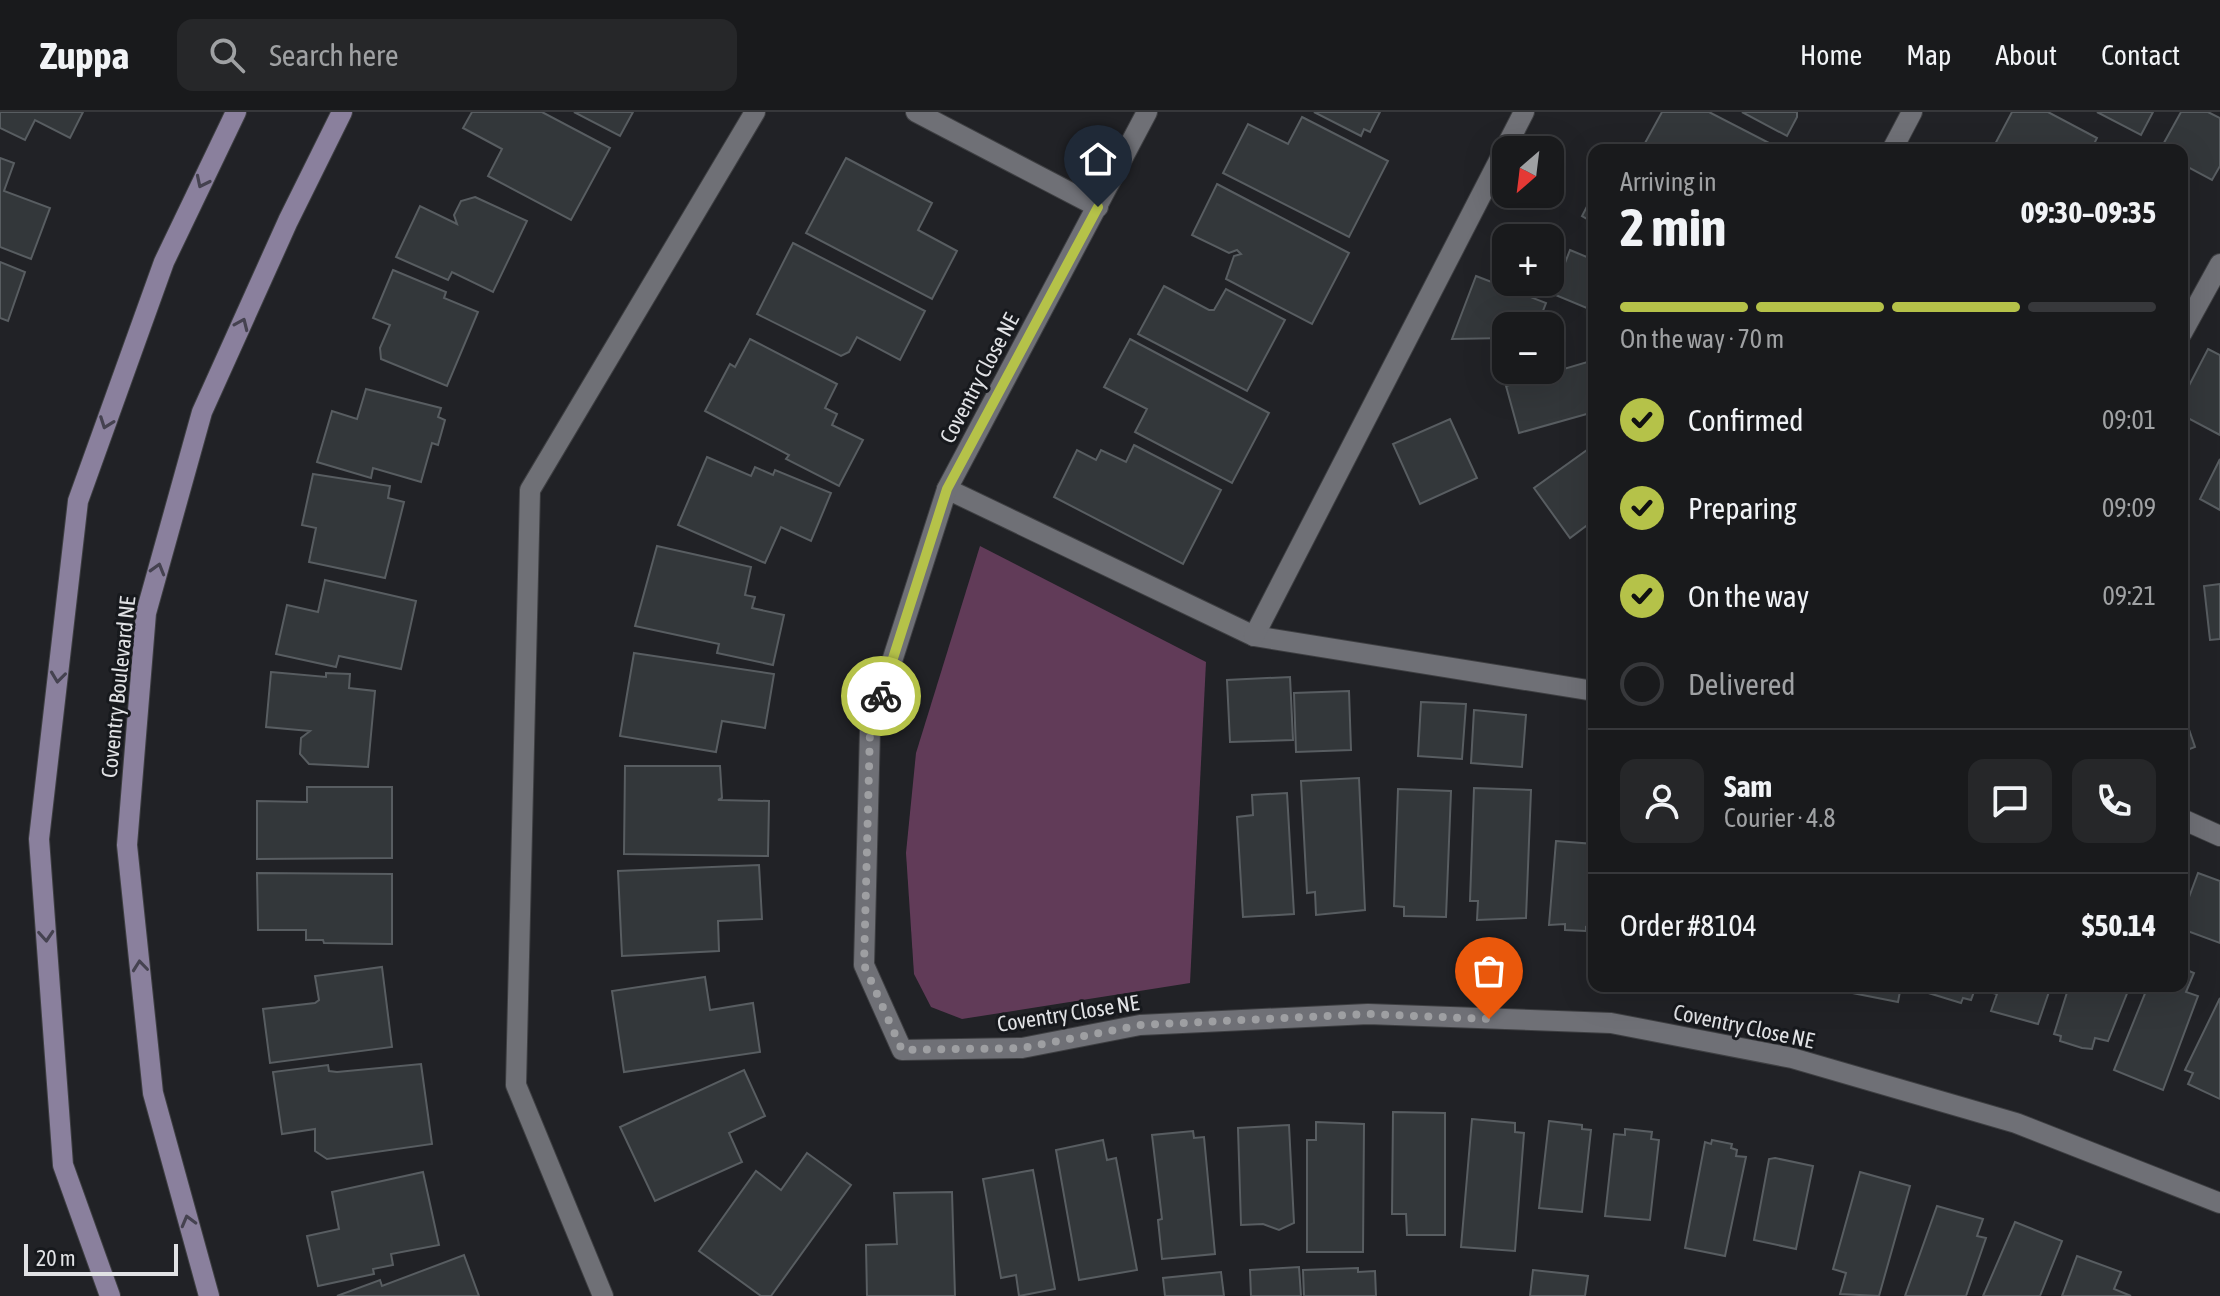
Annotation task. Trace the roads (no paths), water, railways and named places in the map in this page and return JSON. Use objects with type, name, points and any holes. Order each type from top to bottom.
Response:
[{"type":"street","points":[[110,1296],[63,1165],[41,823],[78,501],[164,262],[236,112]]},
{"type":"street","name":"Coventry Boulevard NE","points":[[209,1296],[153,1093],[127,845],[146,613],[202,412],[288,221],[342,112]]},
{"type":"street","points":[[603,1296],[516,1085],[530,490],[755,112]]},
{"type":"street","points":[[916,112],[1098,207]]},
{"type":"street","name":"Coventry Close NE","points":[[1147,112],[947,489],[870,730],[864,965],[902,1050],[1022,1048],[1140,1025],[1368,1014],[1611,1023],[1792,1058],[2016,1123],[2220,1203]]},
{"type":"street","points":[[1254,636],[1524,112]]},
{"type":"street","points":[[1895,144],[1912,112]]},
{"type":"street","points":[[2188,322],[2220,264]]},
{"type":"street","points":[[947,489],[1254,636],[1588,690]]},
{"type":"street","points":[[2188,822],[2220,836]]}]
